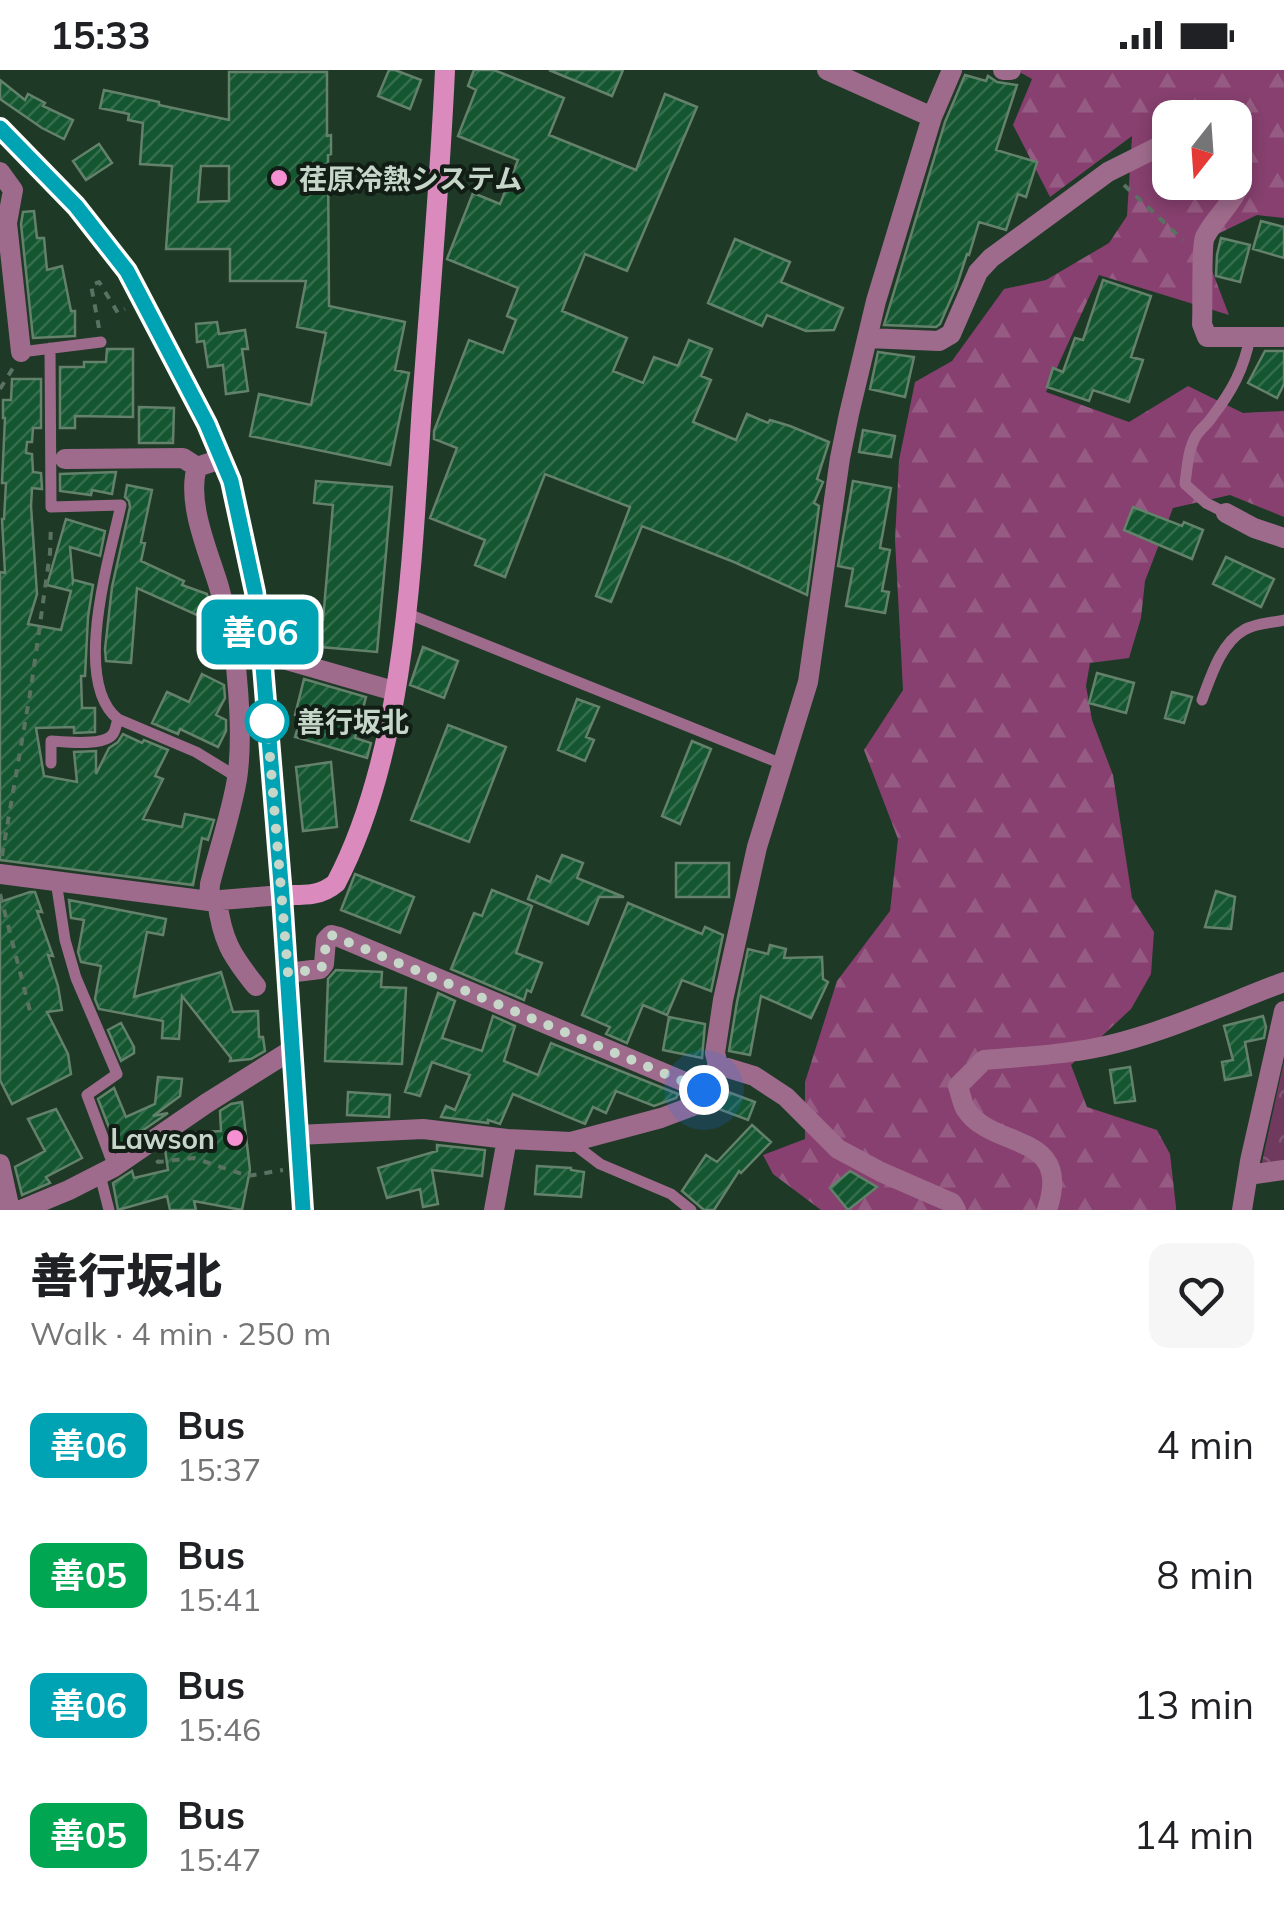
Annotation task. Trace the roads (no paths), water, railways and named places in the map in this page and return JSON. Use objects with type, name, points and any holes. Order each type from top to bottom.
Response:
[{"type":"street","points":[[0,872],[213,901],[311,896],[336,882],[366,814],[376,778],[405,613],[445,70]]},
{"type":"street","points":[[827,70],[932,117]]},
{"type":"street","points":[[298,1136],[423,1130],[571,1142],[693,1106],[704,1090],[718,1066],[715,1052],[723,1000],[757,848],[808,682],[840,458],[867,338],[932,117],[952,70]]},
{"type":"street","points":[[1002,70],[1012,70]]},
{"type":"street","points":[[0,128],[76,206],[127,271],[207,424],[231,481],[255,592],[262,654],[303,1210]]},
{"type":"street","points":[[867,338],[939,341],[950,334],[978,272],[991,258],[1108,172],[1152,149]]},
{"type":"street","points":[[3,179],[13,198],[7,222],[20,352]]},
{"type":"street","points":[[1232,200],[1203,240],[1202,324],[1207,337],[1284,337]]},
{"type":"street","points":[[65,459],[183,458],[196,468]]},
{"type":"street","points":[[196,468],[220,459]]},
{"type":"street","points":[[196,468],[193,480],[202,537],[219,588],[237,678],[237,776],[210,884],[223,937],[256,986]]},
{"type":"street","points":[[1226,513],[1284,538]]},
{"type":"street","points":[[262,654],[394,691]]},
{"type":"street","points":[[288,973],[320,969],[326,940],[331,935],[704,1090]]},
{"type":"street","points":[[1047,1210],[1053,1192],[1049,1166],[1037,1150],[983,1125],[965,1108],[958,1086],[984,1060],[1105,1046],[1284,982]]},
{"type":"street","points":[[1242,1210],[1284,1011]]},
{"type":"street","points":[[21,1210],[107,1171],[293,1049]]},
{"type":"street","points":[[718,1066],[754,1076],[786,1098],[838,1148],[952,1204],[956,1210]]},
{"type":"street","points":[[494,1210],[507,1139]]},
{"type":"street","points":[[0,1164],[10,1210]]},
{"type":"street","points":[[1248,1175],[1284,1170]]},
{"type":"lane","points":[[1226,513],[1206,503],[1185,484],[1187,465],[1196,436],[1239,378],[1250,337]]},
{"type":"lane","points":[[20,352],[101,342]]},
{"type":"lane","points":[[50,348],[51,507],[121,505],[94,650],[96,683],[104,702],[118,718],[196,752],[237,776]]},
{"type":"lane","points":[[405,613],[782,764]]},
{"type":"lane","points":[[1202,700],[1225,648],[1239,632],[1284,620]]},
{"type":"lane","points":[[51,763],[51,742],[106,740],[112,736],[118,718]]},
{"type":"lane","points":[[56,881],[65,940],[76,978],[117,1074],[87,1095],[107,1171],[110,1210]]},
{"type":"lane","points":[[571,1142],[600,1164],[671,1194],[691,1210]]},
{"type":"place","name":"荏原冷熱システム","points":[[279,178]]},
{"type":"place","name":"善行坂北","points":[[267,721]]},
{"type":"place","name":"Lawson","points":[[235,1138]]}]
